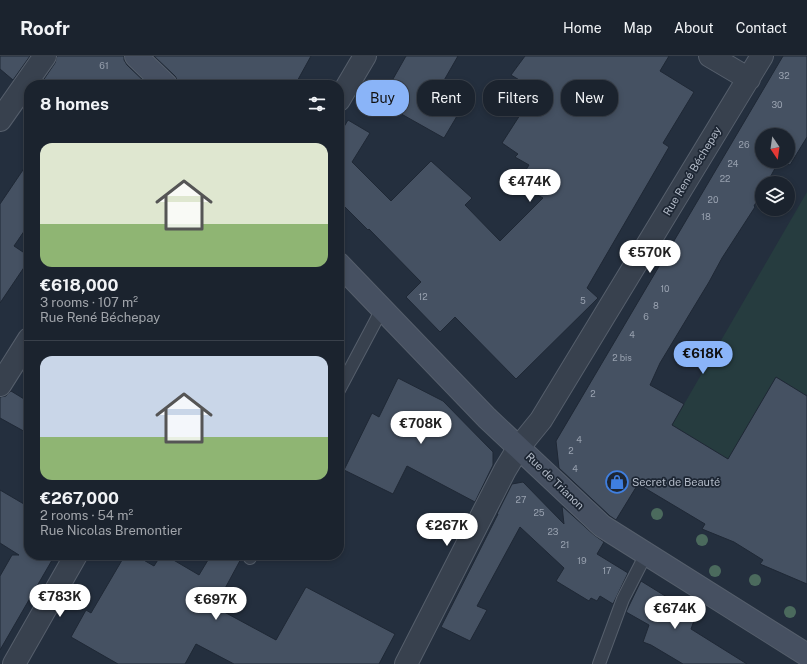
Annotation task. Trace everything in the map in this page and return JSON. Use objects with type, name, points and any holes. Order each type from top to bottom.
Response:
[{"type":"street","points":[[28,80],[45,56]]},
{"type":"street","points":[[136,56],[161,80]]},
{"type":"street","points":[[344,92],[365,56]]},
{"type":"street","points":[[710,56],[749,79]]},
{"type":"street","name":"Rue René Béchepay","points":[[406,664],[519,447],[542,420],[762,56]]},
{"type":"street","points":[[0,120],[24,86]]},
{"type":"street","name":"Rue de Trianon","points":[[344,269],[487,418],[602,526],[807,655]]},
{"type":"street","points":[[0,385],[24,347]]},
{"type":"street","points":[[14,664],[73,560]]},
{"type":"lane","points":[[344,381],[382,309]]},
{"type":"lane","points":[[600,664],[623,599],[646,554]]},
{"type":"green space","points":[[807,192],[807,394],[803,400],[791,386],[776,377],[747,427],[770,441],[770,485],[672,425],[793,216],[795,216],[795,213]]},
{"type":"building","points":[[0,56],[30,56],[13,80],[0,69]]},
{"type":"building","points":[[57,56],[124,56],[124,60],[127,65],[143,80],[43,80],[55,63]]},
{"type":"building","points":[[154,56],[311,56],[298,80],[177,80]]},
{"type":"building","points":[[406,56],[458,56],[444,80],[417,80],[417,116],[457,116],[444,138],[405,116],[409,116],[409,80],[392,80]]},
{"type":"building","points":[[525,56],[669,56],[660,71],[694,92],[663,143],[669,147],[587,288],[598,298],[516,379],[455,317],[440,332],[406,297],[421,282],[344,206],[344,127],[348,120],[370,133],[352,162],[391,201],[431,161],[472,198],[465,205],[500,241],[543,198],[517,184],[529,165],[515,157],[518,154],[502,143],[519,116],[553,116],[553,80],[519,80],[511,75]]},
{"type":"building","points":[[783,56],[807,56],[807,137],[795,157],[795,128],[755,128],[755,168],[775,168],[771,176],[755,176],[755,207],[722,258],[660,363],[650,385],[684,404],[672,425],[728,459],[776,377],[807,396],[807,584],[760,564],[763,560],[734,542],[702,529],[705,524],[638,484],[616,520],[559,468],[556,441]]},
{"type":"building","points":[[24,168],[24,231],[14,246],[24,253],[24,267],[0,303],[0,204]]},
{"type":"building","points":[[398,378],[443,401],[493,452],[493,465],[475,502],[407,466],[393,494],[344,470],[372,413],[379,417]]},
{"type":"building","points":[[11,391],[24,399],[24,431],[0,418],[0,397],[6,396]]},
{"type":"building","points":[[523,482],[564,524],[562,506],[604,542],[597,554],[628,573],[613,604],[600,596],[597,601],[591,598],[589,601],[556,581],[564,568],[520,527],[477,606],[487,610],[470,641],[441,627],[512,484]]},
{"type":"building","points":[[0,490],[24,504],[24,560],[52,560],[0,650],[0,576],[12,555],[19,555],[0,543]]},
{"type":"building","points":[[122,560],[144,560],[154,566],[158,560],[174,560],[199,575],[208,560],[240,560],[215,607],[276,640],[306,587],[395,634],[379,664],[234,664],[196,644],[185,664],[118,664],[71,637],[86,610],[91,613]]},
{"type":"building","points":[[641,581],[696,615],[691,629],[747,664],[683,664],[651,645],[643,642],[649,625],[626,612]]},
{"type":"place","name":"Secret de Beauté","points":[[617,482]]}]
